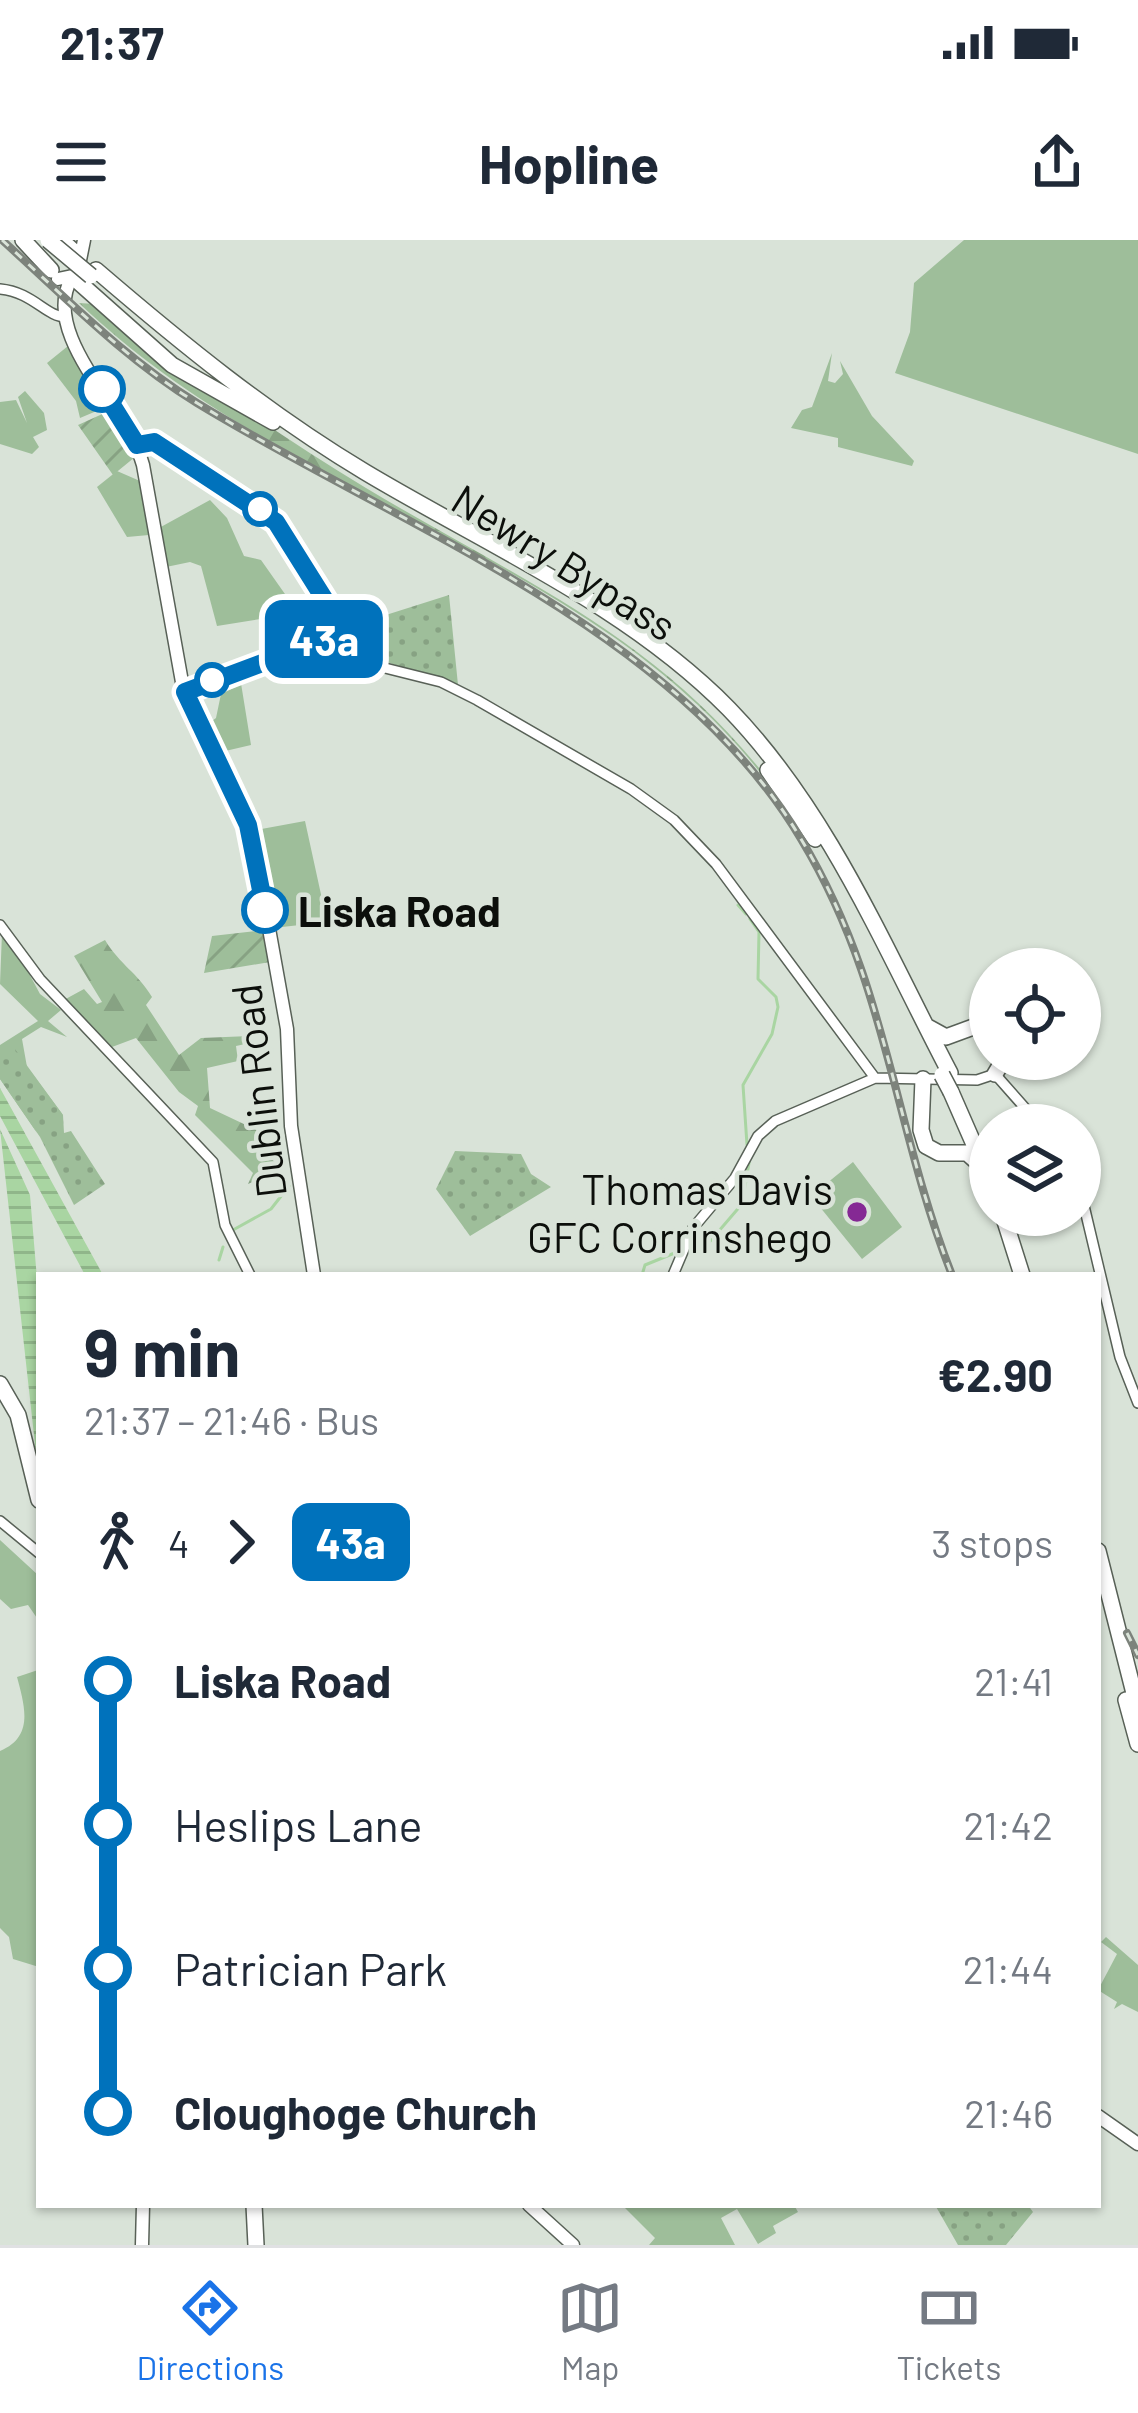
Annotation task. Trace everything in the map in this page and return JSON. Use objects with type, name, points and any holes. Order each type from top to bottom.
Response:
[{"type":"highway","points":[[23,240],[72,278]]},
{"type":"highway","name":"Newry Bypass","points":[[48,240],[72,278],[273,422],[359,478],[616,626],[696,689],[751,748],[812,835],[947,1073]]},
{"type":"highway","name":"Newry Bypass","points":[[61,240],[84,245],[72,278]]},
{"type":"highway","name":"Newry Bypass","points":[[72,278],[195,354],[302,431],[628,626],[705,686],[754,737],[812,815],[924,1024],[969,1124]]},
{"type":"highway","points":[[924,1024],[941,1036],[969,1029]]},
{"type":"highway","points":[[947,1073],[946,1050],[957,1033]]},
{"type":"highway","points":[[923,1079],[924,1142],[934,1152],[969,1154]]},
{"type":"highway","name":"Newry Bypass","points":[[955,1092],[969,1128]]},
{"type":"highway","points":[[949,1153],[963,1141],[962,1114]]},
{"type":"highway","points":[[1011,1236],[1025,1272]]},
{"type":"highway","points":[[1017,1236],[1025,1272]]},
{"type":"highway","points":[[3,1387],[18,1415],[36,1488]]},
{"type":"highway","points":[[1101,1563],[1138,1709]]},
{"type":"highway","points":[[1101,1599],[1138,1744]]},
{"type":"highway","points":[[254,2208],[256,2245]]},
{"type":"main road","name":"Dublin Road","points":[[61,240],[72,278],[66,317],[76,348],[137,445],[182,682],[244,815],[256,856],[288,1040],[291,1126],[314,1272]]},
{"type":"main road","points":[[1101,2118],[1138,2144]]},
{"type":"main road","points":[[142,2245],[143,2208]]},
{"type":"main road","points":[[532,2208],[574,2245]]},
{"type":"street","points":[[0,289],[28,293],[53,316],[66,317]]},
{"type":"street","points":[[137,445],[154,442],[276,522],[353,648],[368,662],[433,680],[477,700],[631,789],[674,820],[716,864],[875,1078]]},
{"type":"street","points":[[0,926],[40,979],[207,1153],[216,1167],[225,1225],[248,1272]]},
{"type":"street","points":[[674,1272],[765,1128],[786,1114],[875,1078],[969,1080]]},
{"type":"street","points":[[1091,1236],[1100,1272]]},
{"type":"street","points":[[1101,1278],[1120,1358],[1138,1403]]},
{"type":"street","points":[[0,1521],[36,1551]]},
{"type":"green space","points":[[964,240],[1138,240],[1138,454],[895,373],[910,332],[914,283]]},
{"type":"green space","points":[[79,303],[95,304],[331,467],[549,593],[604,628],[706,711],[754,762],[800,823],[712,719],[615,638],[549,595],[270,442],[139,355]]},
{"type":"green space","points":[[68,346],[106,407],[80,418],[76,401],[47,363]]},
{"type":"green space","points":[[832,353],[828,381],[835,383],[843,374],[840,361],[872,416],[914,461],[912,466],[838,447],[838,438],[791,428],[802,410],[812,407]]},
{"type":"green space","points":[[25,391],[44,413],[47,430],[33,437],[39,447],[32,454],[0,444],[0,402],[16,400],[27,423],[18,397]]},
{"type":"green space","points":[[109,411],[135,457],[113,475],[78,425]]},
{"type":"green space","points":[[117,471],[140,481],[149,535],[127,537],[97,487]]},
{"type":"green space","points":[[210,500],[227,518],[244,556],[261,560],[292,604],[273,617],[217,626],[201,566],[190,562],[166,567],[159,528]]},
{"type":"green space","points":[[449,595],[458,685],[368,656],[348,627]]},
{"type":"green space","points":[[239,671],[251,745],[221,752],[208,724],[216,718],[221,694],[236,687],[232,674]]},
{"type":"green space","points":[[305,821],[327,922],[273,928],[256,830]]},
{"type":"green space","points":[[265,930],[270,962],[204,973],[212,936]]},
{"type":"green space","points":[[2,933],[54,996],[54,1001],[25,966],[40,994],[61,1010],[48,1021],[67,1037],[41,1027],[22,1039],[27,1067],[63,1115],[55,1111],[31,1121],[37,1133],[0,1079],[0,1045],[38,1021],[0,984]]},
{"type":"green space","points":[[105,940],[152,997],[146,1005],[179,1055],[201,1038],[250,1036],[250,1043],[236,1046],[238,1061],[207,1068],[210,1108],[265,1134],[262,1140],[270,1148],[265,1155],[284,1168],[248,1184],[253,1173],[195,1115],[198,1106],[179,1092],[136,1038],[112,1047],[62,1001],[84,989],[97,1004],[102,1002],[74,956]]},
{"type":"green space","points":[[12,1045],[63,1115],[64,1133],[71,1131],[105,1184],[74,1205],[40,1137],[0,1079],[0,1054]]},
{"type":"green space","points":[[455,1151],[521,1154],[531,1174],[551,1187],[470,1236],[436,1189]]},
{"type":"green space","name":"Thomas Davis GFC Corrinshego","points":[[853,1162],[902,1227],[862,1259],[811,1196]]},
{"type":"green space","points":[[0,1540],[36,1573],[36,1617],[28,1605],[11,1609],[0,1599]]},
{"type":"green space","points":[[36,1671],[36,1966],[13,1959],[9,1937],[0,1928],[0,1751],[22,1729],[24,1710],[17,1677]]},
{"type":"green space","points":[[1106,1937],[1138,1965],[1138,2012],[1122,2004],[1114,2009],[1117,2002],[1101,1992],[1117,1954],[1101,1942]]},
{"type":"green space","points":[[625,2208],[796,2208],[798,2212],[773,2226],[776,2233],[758,2244],[737,2209],[721,2218],[735,2245],[649,2245],[655,2238]]},
{"type":"green space","points":[[937,2208],[1030,2208],[1033,2212],[1006,2245],[958,2245]]},
{"type":"shaded area","points":[[0,1088],[101,1272],[83,1272],[0,1116]]},
{"type":"shaded area","points":[[0,1129],[30,1195],[36,1272],[36,1453]]},
{"type":"waterway","points":[[738,905],[746,914]]},
{"type":"waterway","points":[[747,1145],[743,1085],[772,1034],[778,1007],[776,997],[758,979],[759,932],[750,919]]},
{"type":"waterway","points":[[686,1248],[706,1246],[742,1204],[750,1157]]},
{"type":"waterway","points":[[233,1230],[271,1209],[289,1186]]},
{"type":"waterway","points":[[219,1260],[223,1247]]},
{"type":"waterway","points":[[643,1272],[645,1265],[677,1252]]},
{"type":"railway","points":[[2,240],[170,386],[528,588],[608,641],[682,699],[747,764],[801,839],[853,947],[951,1272]]},
{"type":"railway","points":[[1127,1633],[1138,1655]]},
{"type":"bus line","name":"43a","points":[[102,389],[137,445],[154,442],[276,522],[345,632],[244,666],[185,692],[248,825],[265,910]]},
{"type":"place","name":"Liska Road","points":[[265,910]]},
{"type":"place","name":"Thomas Davis GFC Corrinshego","points":[[857,1212]]}]
